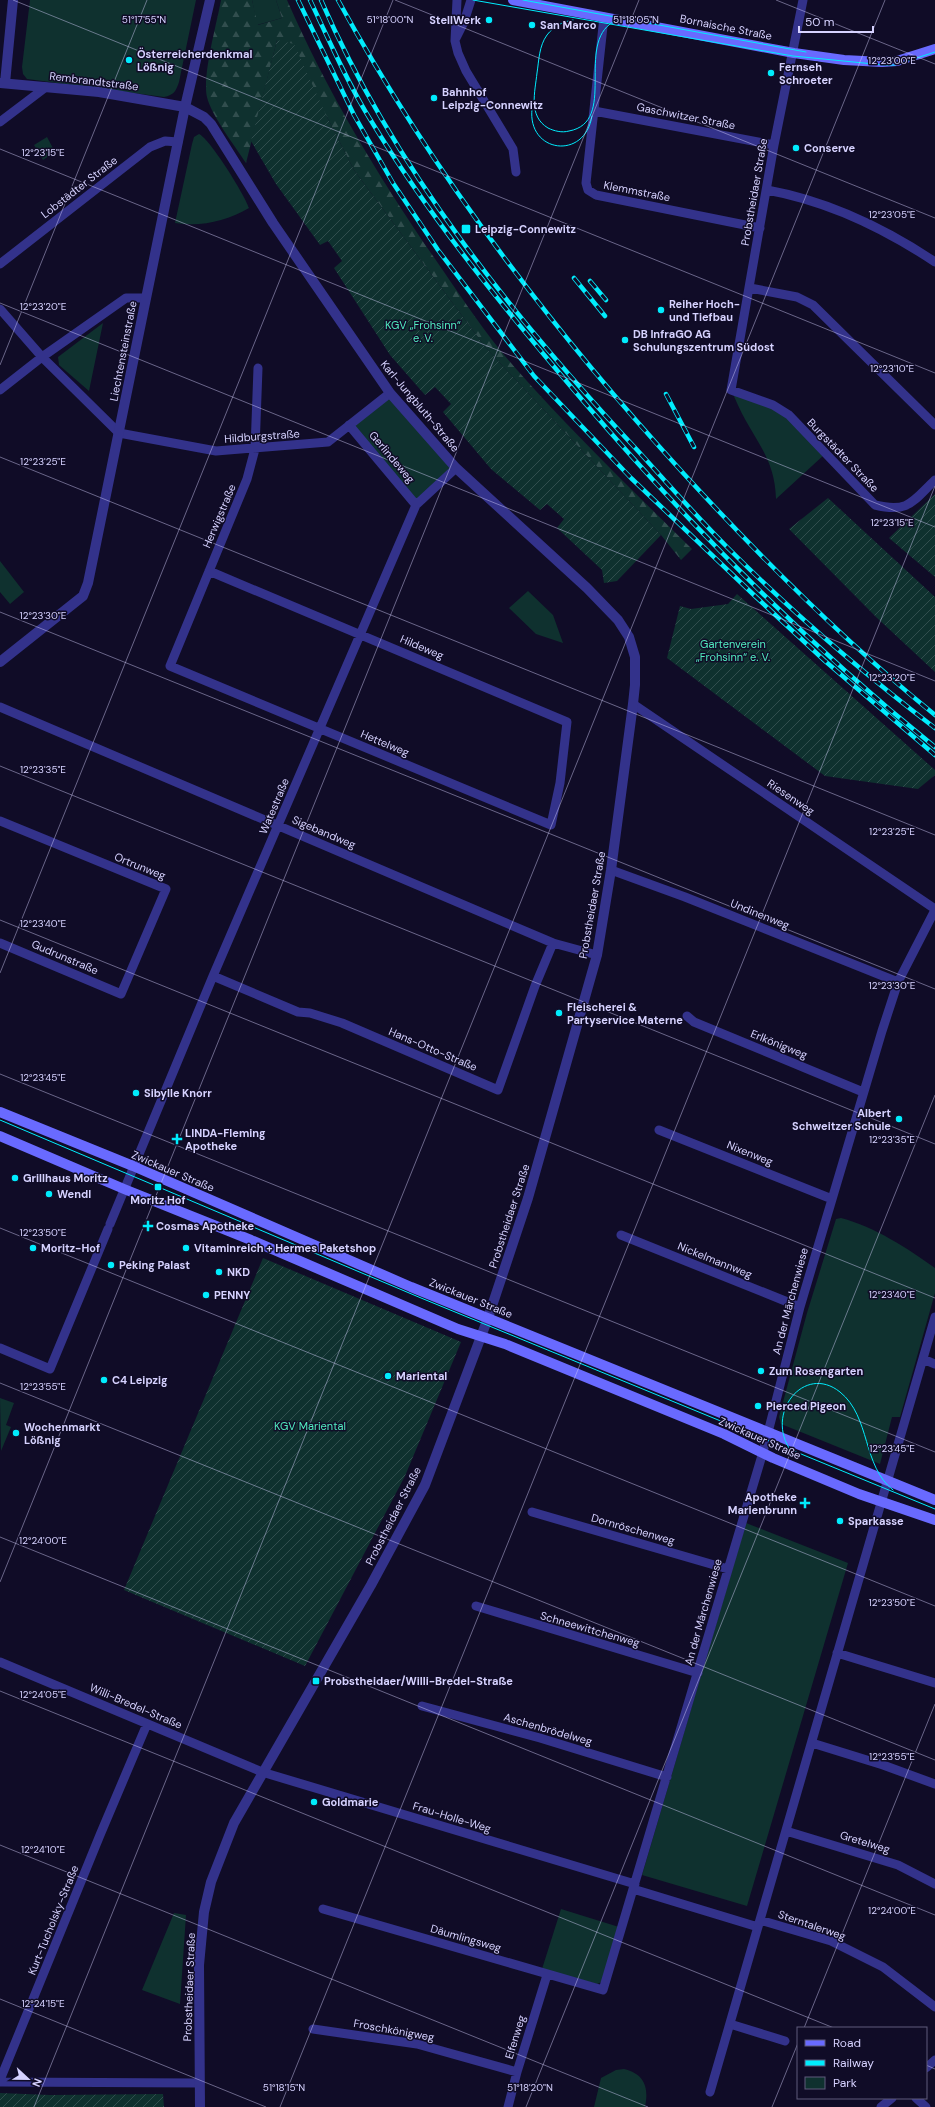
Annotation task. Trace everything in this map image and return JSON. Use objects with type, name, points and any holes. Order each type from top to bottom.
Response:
[{"type":"main road","name":"Bornaische Straße","points":[[513,0],[794,53],[844,60],[882,62],[910,58],[935,49]]},
{"type":"main road","name":"Zwickauer Straße","points":[[0,1112],[133,1166],[276,1229],[488,1318],[935,1500]]},
{"type":"main road","name":"Zwickauer Straße","points":[[0,1136],[124,1189],[252,1240],[480,1337],[505,1344],[724,1434],[881,1502],[935,1520]]},
{"type":"street","points":[[3,83],[13,0]]},
{"type":"street","points":[[457,0],[455,41],[466,71],[513,149],[516,172]]},
{"type":"street","points":[[455,41],[464,22],[471,0]]},
{"type":"street","name":"Probstheidaer Straße","points":[[731,390],[774,145],[794,53],[803,0]]},
{"type":"street","name":"Liechtensteinstraße","points":[[0,662],[82,596],[88,583],[185,107],[208,2]]},
{"type":"street","name":"Klemmstraße","points":[[604,17],[586,183],[588,190],[596,195],[760,228]]},
{"type":"street","name":"Rembrandtstraße","points":[[3,83],[99,92],[185,107]]},
{"type":"street","points":[[0,122],[46,87]]},
{"type":"street","name":"Karl-Jungbluth-Straße","points":[[185,107],[204,117],[212,124],[277,229],[390,393],[456,468],[587,588],[618,620],[629,637],[635,657]]},
{"type":"street","name":"Gaschwitzer Straße","points":[[594,111],[774,145]]},
{"type":"street","name":"Lobstädter Straße","points":[[0,264],[150,147],[165,141],[178,142]]},
{"type":"street","points":[[767,190],[799,196],[853,216],[878,227],[935,262]]},
{"type":"street","points":[[750,288],[797,297],[813,305],[935,425]]},
{"type":"street","points":[[0,390],[126,298],[146,298]]},
{"type":"street","points":[[0,309],[42,358],[119,433]]},
{"type":"street","name":"Herwigstraße","points":[[170,666],[247,479],[255,449],[258,368]]},
{"type":"street","name":"Burgstädter Straße","points":[[731,390],[773,405],[788,415],[875,505],[893,509],[907,506],[935,480]]},
{"type":"street","name":"Hildburgstraße","points":[[119,433],[216,451],[328,442],[390,393]]},
{"type":"street","name":"Gerlindeweg","points":[[349,425],[416,505]]},
{"type":"street","name":"Watestraße","points":[[0,1348],[50,1369],[213,976],[416,505],[456,468]]},
{"type":"street","name":"Hildeweg","points":[[209,571],[360,633],[567,722],[560,783]]},
{"type":"street","name":"Probstheidaer Straße","points":[[200,2107],[199,1971],[204,1912],[211,1882],[221,1852],[234,1823],[371,1585],[425,1485],[488,1318],[528,1198],[597,955],[611,870],[633,704],[635,657]]},
{"type":"street","name":"Hettelweg","points":[[170,666],[552,826],[560,783]]},
{"type":"street","name":"Riesenweg","points":[[633,704],[935,910]]},
{"type":"street","name":"Sigebandweg","points":[[0,707],[553,943],[597,955]]},
{"type":"street","name":"Ortrunweg","points":[[0,821],[166,889],[121,994]]},
{"type":"street","name":"Undinenweg","points":[[611,870],[685,897],[898,982]]},
{"type":"street","name":"An der Märchenwiese","points":[[603,1990],[763,1452],[800,1307],[863,1092],[898,982],[935,910]]},
{"type":"street","name":"Gudrunstraße","points":[[0,943],[121,994]]},
{"type":"street","name":"Hans-Otto-Straße","points":[[213,976],[298,1012],[310,1013],[342,1023],[498,1090],[535,986],[553,943]]},
{"type":"street","name":"Erlkönigweg","points":[[687,1016],[694,1022],[863,1092]]},
{"type":"street","name":"Nixenweg","points":[[659,1130],[832,1199]]},
{"type":"street","name":"Nickelmannweg","points":[[621,1235],[800,1307]]},
{"type":"street","points":[[710,2092],[935,1317]]},
{"type":"street","points":[[923,1359],[935,1364]]},
{"type":"street","name":"Dornröschenweg","points":[[532,1512],[728,1569]]},
{"type":"street","name":"Schneewittchenweg","points":[[476,1606],[698,1673]]},
{"type":"street","points":[[837,1653],[935,1683]]},
{"type":"street","name":"Willi-Bredel-Straße","points":[[0,1662],[262,1772]]},
{"type":"street","name":"Aschenbrödelweg","points":[[422,1706],[540,1738],[667,1777]]},
{"type":"street","name":"Kurt-Tucholsky-Straße","points":[[0,2081],[147,1724]]},
{"type":"street","points":[[812,1743],[883,1765],[935,1784]]},
{"type":"street","name":"Frau-Holle-Weg","points":[[262,1772],[634,1886]]},
{"type":"street","name":"Gretelweg","points":[[786,1831],[898,1864],[935,1884]]},
{"type":"street","points":[[634,1886],[759,1924]]},
{"type":"street","name":"Däumlingsweg","points":[[323,1909],[603,1990]]},
{"type":"street","name":"Sterntalerweg","points":[[759,1924],[831,1941],[883,1967],[935,2007]]},
{"type":"street","name":"Elfenweg","points":[[508,2107],[517,2072],[547,1974]]},
{"type":"street","points":[[730,2024],[785,2041]]},
{"type":"street","name":"Froschkönigweg","points":[[313,2029],[417,2044],[517,2072]]},
{"type":"street","points":[[927,2067],[935,2060]]},
{"type":"street","points":[[0,2081],[200,2083]]},
{"type":"street","points":[[881,2107],[891,2099]]},
{"type":"street","points":[[917,2099],[926,2107]]},
{"type":"green space","points":[[30,0],[196,0],[176,90],[172,94],[164,97],[27,79],[23,74],[22,67]]},
{"type":"green space","points":[[221,0],[252,0],[258,25],[282,18],[276,0],[287,0],[320,70],[358,138],[398,204],[469,308],[518,371],[560,417],[692,549],[681,560],[661,535],[486,348],[354,170],[327,117],[277,40],[246,163],[213,113],[207,97],[206,88],[208,63]]},
{"type":"green space","points":[[252,0],[276,0],[282,18],[257,25]]},
{"type":"green space","name":"KGV „Frohsinn“ e. V.","points":[[277,40],[294,44],[327,117],[354,170],[486,348],[661,535],[617,581],[604,583],[602,570],[557,528],[564,519],[547,504],[540,510],[491,469],[443,412],[451,404],[435,387],[425,395],[390,355],[334,268],[342,261],[328,241],[320,245],[276,184],[251,141]]},
{"type":"green space","points":[[199,134],[211,146],[227,168],[249,208],[223,220],[214,222],[195,224],[175,223],[192,144],[194,137]]},
{"type":"green space","points":[[47,137],[55,152],[43,160],[34,145]]},
{"type":"green space","points":[[103,323],[89,391],[59,365],[58,357]]},
{"type":"green space","points":[[731,390],[773,405],[825,454],[776,499],[773,476],[767,458]]},
{"type":"green space","points":[[390,393],[456,468],[416,505],[349,425]]},
{"type":"green space","points":[[935,494],[935,577],[889,538]]},
{"type":"green space","points":[[828,498],[935,597],[935,672],[876,617],[789,529]]},
{"type":"green space","points":[[0,561],[24,592],[10,604],[0,592]]},
{"type":"green space","points":[[528,591],[553,615],[563,643],[536,634],[509,608]]},
{"type":"green space","name":"Gartenverein „Frohsinn“ e. V.","points":[[737,594],[935,770],[935,775],[918,789],[825,776],[667,658],[680,606],[691,609],[728,604]]},
{"type":"green space","points":[[841,1218],[878,1233],[902,1246],[935,1268],[935,1293],[900,1417],[892,1417],[880,1464],[781,1424],[779,1417],[807,1313],[836,1219]]},
{"type":"green space","name":"KGV Mariental","points":[[263,1258],[461,1342],[405,1476],[305,1666],[124,1590]]},
{"type":"green space","points":[[0,1398],[14,1403],[6,1425],[11,1427],[1,1451]]},
{"type":"green space","points":[[746,1523],[848,1563],[747,1906],[642,1875]]},
{"type":"green space","points":[[561,1909],[619,1927],[602,1982],[597,1984],[542,1969]]},
{"type":"green space","points":[[174,1913],[186,1915],[180,2004],[142,1990]]},
{"type":"green space","points":[[624,2069],[637,2074],[644,2083],[646,2088],[645,2107],[594,2107],[601,2078],[616,2070]]},
{"type":"green space","points":[[0,2093],[50,2095],[163,2094],[164,2107],[0,2107]]},
{"type":"tram line","points":[[473,0],[793,56],[895,65],[935,52]]},
{"type":"tram line","points":[[523,0],[806,52]]},
{"type":"tram line","points":[[573,20],[555,27],[544,39],[540,53],[534,96],[535,110],[542,123],[548,128],[561,132],[566,132],[583,125],[591,113],[594,98],[597,47],[602,33],[613,22]]},
{"type":"tram line","points":[[532,109],[533,124],[538,135],[547,142],[558,146],[569,145],[579,140],[587,130],[592,116]]},
{"type":"tram line","points":[[0,1120],[421,1298],[935,1509]]},
{"type":"tram line","points":[[791,1451],[784,1437],[782,1422],[785,1408],[792,1397],[802,1388],[813,1384],[826,1385],[840,1392],[850,1402],[857,1414],[876,1468],[883,1480],[893,1490]]},
{"type":"railway","points":[[298,0],[354,115],[393,183],[438,250],[534,376],[631,478],[756,597],[825,661],[935,755]]},
{"type":"railway","points":[[310,0],[338,61],[370,119],[418,193],[471,265],[555,368],[666,494],[752,583],[841,667],[935,747]]},
{"type":"railway","points":[[321,0],[351,63],[384,123],[421,182],[460,239],[547,348],[592,401],[716,536],[752,572],[828,641],[881,686],[935,728]]},
{"type":"railway","points":[[338,0],[374,64],[454,188],[541,306],[587,363],[684,474],[743,537],[837,629],[935,715]]},
{"type":"railway","points":[[574,278],[605,316]]},
{"type":"railway","points":[[590,281],[606,300]]},
{"type":"railway","points":[[666,394],[694,447]]},
{"type":"place","name":"StellWerk","points":[[489,20]]},
{"type":"place","name":"San Marco","points":[[532,25]]},
{"type":"place","name":"Österreicherdenkmal Lößnig","points":[[129,60]]},
{"type":"place","name":"Fernseh Schroeter","points":[[771,73]]},
{"type":"place","name":"Bahnhof Leipzig-Connewitz","points":[[434,98]]},
{"type":"place","name":"Conserve","points":[[796,148]]},
{"type":"place","name":"Leipzig-Connewitz","points":[[466,229]]},
{"type":"place","name":"Reiher Hoch- und Tiefbau","points":[[661,310]]},
{"type":"place","name":"DB InfraGO AG Schulungszentrum Südost","points":[[625,340]]},
{"type":"place","name":"Fleischerei & Partyservice Materne","points":[[559,1013]]},
{"type":"place","name":"Sibylle Knorr","points":[[136,1093]]},
{"type":"place","name":"Albert Schweitzer Schule","points":[[899,1119]]},
{"type":"place","name":"LINDA-Fleming Apotheke","points":[[177,1139]]},
{"type":"place","name":"Grillhaus Moritz","points":[[15,1178]]},
{"type":"place","name":"Moritz Hof","points":[[158,1187]]},
{"type":"place","name":"Wendl","points":[[49,1194]]},
{"type":"place","name":"Cosmas Apotheke","points":[[148,1226]]},
{"type":"place","name":"Moritz-Hof","points":[[33,1248]]},
{"type":"place","name":"Vitaminreich + Hermes Paketshop","points":[[186,1248]]},
{"type":"place","name":"Peking Palast","points":[[111,1265]]},
{"type":"place","name":"NKD","points":[[219,1272]]},
{"type":"place","name":"PENNY","points":[[206,1295]]},
{"type":"place","name":"Zum Rosengarten","points":[[761,1371]]},
{"type":"place","name":"Mariental","points":[[388,1376]]},
{"type":"place","name":"C4 Leipzig","points":[[104,1380]]},
{"type":"place","name":"Pierced Pigeon","points":[[758,1406]]},
{"type":"place","name":"Wochenmarkt Lößnig","points":[[16,1433]]},
{"type":"place","name":"Apotheke Marienbrunn","points":[[805,1503]]},
{"type":"place","name":"Sparkasse","points":[[840,1521]]},
{"type":"place","name":"Probstheidaer/Willi-Bredel-Straße","points":[[316,1681]]},
{"type":"place","name":"Goldmarie","points":[[314,1802]]}]
